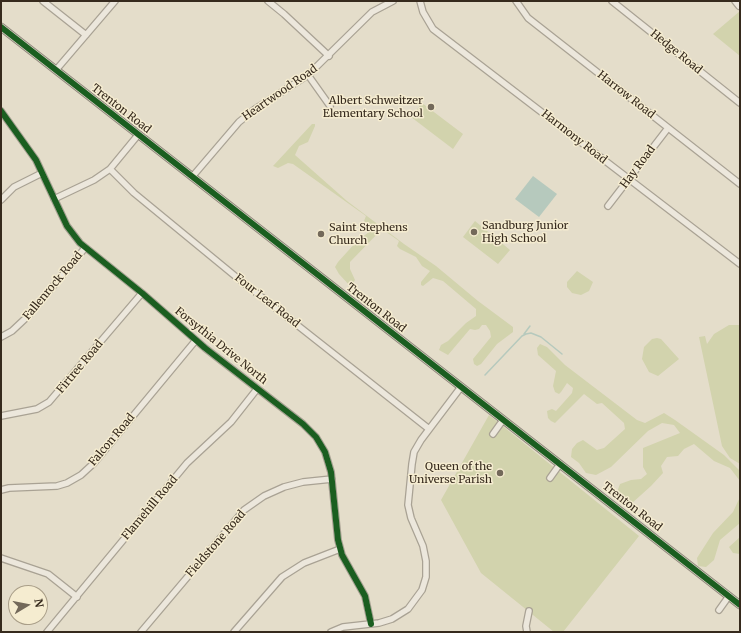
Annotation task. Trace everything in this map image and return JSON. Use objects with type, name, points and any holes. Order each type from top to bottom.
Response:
[{"type":"main road","name":"Trenton Road","points":[[1,27],[740,605]]},
{"type":"street","points":[[43,1],[86,35]]},
{"type":"street","points":[[56,70],[115,1]]},
{"type":"street","points":[[268,1],[276,3],[329,56]]},
{"type":"street","name":"Heartwood Road","points":[[192,177],[239,122],[255,109],[308,75],[329,56],[365,18],[385,2],[393,1]]},
{"type":"street","name":"Harmony Road","points":[[420,1],[425,16],[433,29],[740,264]]},
{"type":"street","name":"Harrow Road","points":[[516,1],[528,18],[740,184]]},
{"type":"street","name":"Hedge Road","points":[[612,1],[740,103]]},
{"type":"street","points":[[735,1],[739,6]]},
{"type":"street","points":[[308,75],[330,106]]},
{"type":"street","name":"Forsythia Drive North","points":[[1,111],[31,153],[54,198],[66,226],[85,248],[142,293],[196,340],[303,424],[316,437],[328,461],[332,479],[340,549],[362,590],[371,624]]},
{"type":"street","name":"Hay Road","points":[[608,206],[668,128]]},
{"type":"street","points":[[54,198],[94,180],[110,169],[138,135]]},
{"type":"street","name":"Four Leaf Road","points":[[110,169],[134,193],[235,276],[429,428]]},
{"type":"street","points":[[1,200],[14,187],[42,173]]},
{"type":"street","name":"Fallenrock Road","points":[[1,337],[12,331],[28,316],[85,248]]},
{"type":"street","name":"Firtree Road","points":[[1,416],[37,409],[49,402],[142,293]]},
{"type":"street","name":"Falcon Road","points":[[1,490],[10,488],[57,486],[81,475],[94,463],[196,340]]},
{"type":"street","points":[[332,632],[343,627],[371,624],[392,619],[408,609],[418,596],[424,583],[426,561],[423,546],[411,518],[408,494],[414,452],[429,428],[461,387]]},
{"type":"street","name":"Flamehill Road","points":[[47,632],[187,463],[231,422],[257,389]]},
{"type":"street","points":[[493,434],[503,420]]},
{"type":"street","points":[[550,478],[560,464]]},
{"type":"street","name":"Fieldstone Road","points":[[141,632],[244,510],[264,496],[284,487],[303,482],[332,479]]},
{"type":"street","points":[[234,632],[282,577],[304,563],[340,549]]},
{"type":"street","points":[[1,558],[48,574],[77,597]]},
{"type":"street","points":[[719,610],[730,596]]},
{"type":"street","points":[[527,632],[527,617],[529,611]]},
{"type":"green space","points":[[740,11],[740,56],[713,34]]},
{"type":"green space","points":[[422,103],[463,134],[453,149],[411,117]]},
{"type":"green space","points":[[312,124],[315,124],[315,126],[308,142],[299,146],[295,155],[347,201],[436,266],[478,301],[513,327],[513,332],[497,344],[481,364],[477,366],[474,364],[473,359],[491,337],[490,331],[486,325],[482,325],[479,329],[475,330],[470,329],[448,355],[439,350],[441,345],[448,341],[466,323],[476,316],[476,309],[443,281],[433,278],[423,286],[421,285],[421,282],[430,271],[422,266],[416,257],[400,249],[397,246],[399,241],[382,229],[350,262],[350,269],[355,280],[351,287],[339,274],[335,267],[338,262],[357,241],[369,232],[370,228],[364,221],[366,216],[293,164],[288,163],[278,168],[273,166]]},
{"type":"green space","points":[[475,221],[510,250],[498,264],[463,237]]},
{"type":"green space","points":[[577,271],[593,282],[589,291],[581,295],[572,293],[567,287],[567,282]]},
{"type":"green space","points":[[729,325],[740,325],[740,464],[730,458],[722,446],[699,337],[705,336],[707,344],[714,334]]},
{"type":"green space","points":[[652,339],[661,339],[679,359],[658,376],[649,372],[642,359],[644,347]]},
{"type":"green space","points":[[540,344],[547,347],[565,365],[637,420],[645,423],[664,413],[675,420],[724,455],[740,471],[740,481],[730,468],[714,461],[694,444],[684,449],[678,456],[667,457],[661,466],[663,473],[651,486],[631,504],[625,502],[617,492],[620,484],[631,480],[641,479],[647,474],[643,467],[643,448],[680,433],[674,425],[662,423],[648,431],[611,467],[596,475],[586,473],[579,463],[571,457],[572,449],[577,443],[583,440],[597,450],[604,448],[625,429],[624,423],[602,403],[597,404],[584,394],[555,423],[551,421],[548,418],[547,411],[552,409],[556,411],[572,393],[573,388],[567,383],[559,394],[555,392],[553,386],[556,371],[538,355],[537,348]]},
{"type":"green space","points":[[489,415],[639,536],[563,632],[554,632],[481,573],[441,500]]},
{"type":"green space","points":[[740,497],[740,523],[720,540],[714,560],[706,567],[698,566],[697,558],[713,533],[733,512]]},
{"type":"green space","points":[[740,537],[740,554],[733,553],[729,547]]},
{"type":"shaded area","points":[[533,176],[557,194],[539,217],[515,199]]},
{"type":"waterway","points":[[524,334],[530,326]]},
{"type":"waterway","points":[[485,375],[522,336],[526,334],[531,333],[541,337],[562,354]]},
{"type":"cycle path","points":[[1,27],[740,605]]},
{"type":"cycle path","points":[[1,111],[36,160],[67,226],[80,243],[142,293],[205,348],[303,424],[316,437],[325,452],[331,472],[338,540],[342,555],[365,596],[371,624]]},
{"type":"place","name":"Albert Schweitzer Elementary School","points":[[431,107]]},
{"type":"place","name":"Sandburg Junior High School","points":[[474,232]]},
{"type":"place","name":"Saint Stephens Church","points":[[321,234]]},
{"type":"place","name":"Queen of the Universe Parish","points":[[500,473]]}]
